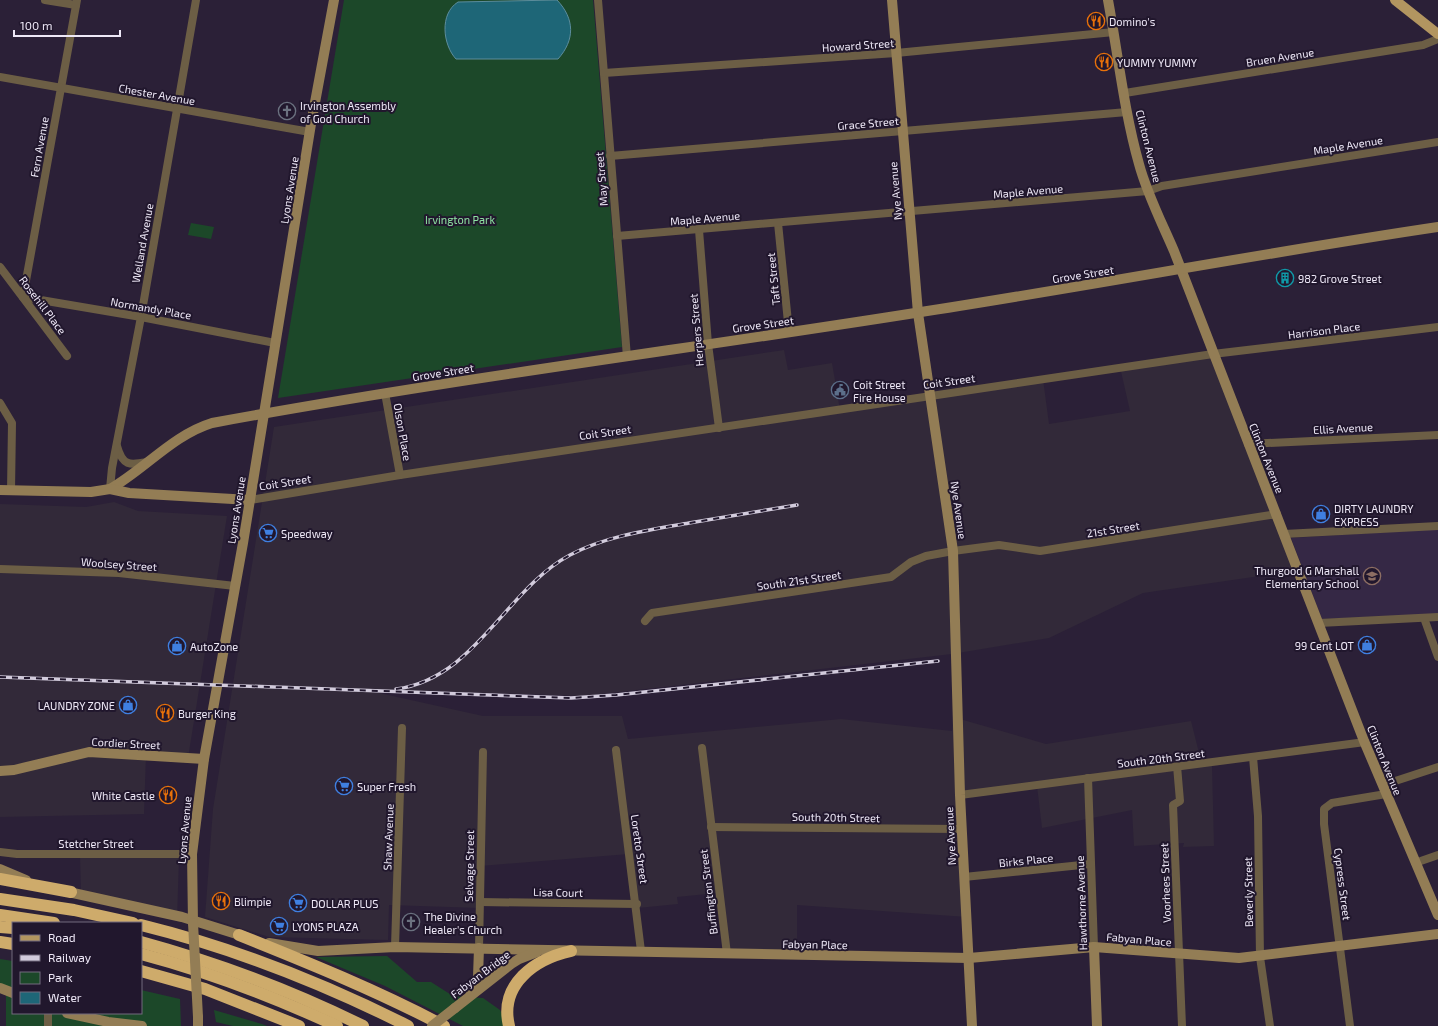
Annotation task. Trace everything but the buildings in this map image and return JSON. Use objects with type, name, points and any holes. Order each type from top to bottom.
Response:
[{"type":"highway","points":[[0,879],[71,892]]},
{"type":"highway","points":[[0,899],[74,910],[128,922]]},
{"type":"highway","points":[[0,915],[47,922]]},
{"type":"highway","points":[[142,925],[224,949],[273,966],[345,996],[408,1026]]},
{"type":"highway","points":[[0,927],[12,928]]},
{"type":"highway","points":[[239,935],[352,981],[444,1026]]},
{"type":"highway","points":[[0,942],[12,944]]},
{"type":"highway","points":[[142,942],[238,972],[299,996],[364,1026]]},
{"type":"highway","points":[[509,1026],[507,1015],[509,998],[519,980],[538,963],[571,951]]},
{"type":"highway","points":[[142,954],[239,985],[337,1026]]},
{"type":"highway","points":[[273,966],[390,1026]]},
{"type":"highway","points":[[142,970],[205,989],[299,1026]]},
{"type":"main road","name":"Lyons Avenue","points":[[198,1021],[193,922],[192,854],[204,759],[250,500],[262,414],[334,0]]},
{"type":"main road","name":"Nye Avenue","points":[[892,0],[918,313],[953,551],[961,830],[972,1026]]},
{"type":"main road","name":"Clinton Avenue","points":[[1108,0],[1127,112],[1139,164],[1148,191],[1181,270],[1365,742],[1438,915]]},
{"type":"main road","points":[[1395,0],[1438,34]]},
{"type":"main road","name":"Grove Street","points":[[110,489],[151,461],[177,440],[204,426],[262,414],[385,393],[918,313],[1181,270],[1334,242],[1438,227]]},
{"type":"main road","name":"Coit Street","points":[[0,490],[91,492],[110,489],[129,493],[250,500]]},
{"type":"main road","name":"Cordier Street","points":[[0,771],[14,770],[89,752],[204,759]]},
{"type":"main road","name":"Fabyan Place","points":[[0,869],[31,882],[193,922],[290,948],[318,951],[395,947],[969,958],[1094,947],[1179,955],[1239,958],[1438,934]]},
{"type":"main road","name":"Hawthorne Avenue","points":[[1094,947],[1097,1026]]},
{"type":"main road","name":"Selvage Street","points":[[465,1000],[474,988],[478,977],[479,948]]},
{"type":"main road","name":"Fabyan Bridge","points":[[432,1026],[519,959],[547,950]]},
{"type":"main road","points":[[0,988],[12,993]]},
{"type":"main road","points":[[72,1014],[108,1022],[142,1026]]},
{"type":"street","points":[[45,0],[76,3]]},
{"type":"street","name":"Welland Avenue","points":[[110,489],[116,444],[141,317],[196,0]]},
{"type":"street","name":"May Street","points":[[598,0],[627,357]]},
{"type":"street","name":"Fern Avenue","points":[[23,298],[76,3]]},
{"type":"street","name":"Howard Street","points":[[604,73],[896,53],[1114,32]]},
{"type":"street","name":"Bruen Avenue","points":[[1125,94],[1423,45],[1438,39]]},
{"type":"street","name":"Chester Avenue","points":[[0,80],[61,88],[310,132]]},
{"type":"street","name":"Grace Street","points":[[610,156],[1127,112]]},
{"type":"street","name":"Maple Avenue","points":[[617,236],[1148,191],[1162,186],[1438,142]]},
{"type":"street","name":"Taft Street","points":[[778,223],[789,332]]},
{"type":"street","name":"Herpers Street","points":[[699,230],[708,344],[719,428]]},
{"type":"street","name":"Rosehill Place","points":[[0,267],[67,356]]},
{"type":"street","name":"Normandy Place","points":[[23,298],[141,317],[274,344]]},
{"type":"street","name":"Harrison Place","points":[[1213,354],[1438,328]]},
{"type":"street","name":"Coit Street","points":[[250,500],[400,475],[1213,354]]},
{"type":"street","name":"Olson Place","points":[[385,393],[400,475]]},
{"type":"street","points":[[0,403],[12,423],[11,491]]},
{"type":"street","name":"Ellis Avenue","points":[[1248,444],[1438,435]]},
{"type":"street","points":[[116,444],[119,455],[130,465],[151,461]]},
{"type":"street","name":"21st Street","points":[[953,551],[999,545],[1040,551],[1277,514]]},
{"type":"street","points":[[1284,534],[1438,526]]},
{"type":"street","name":"South 21st Street","points":[[645,621],[652,613],[891,577],[911,562],[926,556],[953,551]]},
{"type":"street","name":"Woolsey Street","points":[[0,569],[119,573],[235,586]]},
{"type":"street","points":[[1319,623],[1438,617]]},
{"type":"street","points":[[1424,618],[1438,656]]},
{"type":"street","name":"Shaw Avenue","points":[[395,947],[402,728]]},
{"type":"street","name":"South 20th Street","points":[[960,795],[1365,742]]},
{"type":"street","name":"Buffington Street","points":[[702,748],[727,954]]},
{"type":"street","name":"Loretto Street","points":[[616,750],[637,904],[641,951]]},
{"type":"street","name":"Selvage Street","points":[[479,948],[483,752]]},
{"type":"street","name":"Beverly Street","points":[[1253,757],[1258,816],[1260,956],[1270,1026]]},
{"type":"street","name":"Voorhees Street","points":[[1177,766],[1180,801],[1173,805],[1182,1026]]},
{"type":"street","points":[[1385,790],[1438,767]]},
{"type":"street","name":"Hawthorne Avenue","points":[[1088,778],[1094,947]]},
{"type":"street","name":"Cypress Street","points":[[1350,1026],[1324,824],[1324,809],[1332,802],[1385,790]]},
{"type":"street","name":"South 20th Street","points":[[711,827],[961,830]]},
{"type":"street","name":"Stetcher Street","points":[[0,852],[17,854],[192,854]]},
{"type":"street","points":[[1415,863],[1438,855]]},
{"type":"street","name":"Birks Place","points":[[964,877],[1091,864]]},
{"type":"street","name":"Lisa Court","points":[[480,902],[637,904]]},
{"type":"street","points":[[48,1014],[48,1026]]},
{"type":"shaded area","points":[[784,350],[788,370],[832,363],[840,410],[1043,379],[1049,424],[1130,411],[1120,367],[1216,355],[1301,570],[1143,593],[1049,638],[952,654],[584,696],[361,689],[483,716],[622,716],[628,739],[841,719],[952,731],[953,717],[1046,744],[1191,721],[1202,765],[1212,765],[1214,846],[1183,847],[1184,843],[1134,846],[1132,810],[1042,828],[1037,786],[959,796],[967,917],[797,905],[797,956],[725,952],[717,893],[677,897],[678,904],[638,908],[629,854],[480,866],[480,908],[389,905],[388,940],[269,937],[205,917],[213,809],[274,427]]},
{"type":"shaded area","points":[[114,502],[138,511],[227,516],[188,758],[146,755],[144,814],[0,817],[0,504],[86,507]]},
{"type":"shaded area","name":"Thurgood G Marshall Elementary School","points":[[1438,529],[1438,614],[1322,619],[1291,538]]},
{"type":"shaded area","points":[[80,854],[179,857],[177,919],[81,891]]},
{"type":"green space","name":"Irvington Park","points":[[344,0],[593,0],[622,347],[278,398]]},
{"type":"green space","points":[[191,223],[214,227],[211,239],[188,235]]},
{"type":"green space","points":[[387,956],[417,982],[431,982],[453,996],[483,998],[500,1010],[508,1026],[463,1026],[385,986],[316,957]]},
{"type":"green space","points":[[0,959],[12,961],[12,1014],[142,1014],[142,990],[180,999],[181,1026],[6,1026],[6,991],[0,989]]},
{"type":"green space","points":[[214,1010],[267,1026],[233,1026],[216,1022]]},
{"type":"water","points":[[557,0],[567,15],[571,30],[568,44],[558,59],[456,59],[448,46],[445,30],[446,22],[452,7],[458,2]]},
{"type":"railway","points":[[396,689],[424,682],[448,669],[469,651],[527,589],[547,570],[584,548],[613,538],[643,531],[797,505]]},
{"type":"railway","points":[[0,677],[571,698],[616,695],[938,661]]},
{"type":"place","name":"Domino's","points":[[1096,21]]},
{"type":"place","name":"YUMMY YUMMY","points":[[1104,62]]},
{"type":"place","name":"Irvington Assembly of God Church","points":[[287,111]]},
{"type":"place","name":"982 Grove Street","points":[[1285,278]]},
{"type":"place","name":"Coit Street Fire House","points":[[840,390]]},
{"type":"place","name":"DIRTY LAUNDRY EXPRESS","points":[[1321,514]]},
{"type":"place","name":"Speedway","points":[[268,533]]},
{"type":"place","name":"Thurgood G Marshall Elementary School","points":[[1372,576]]},
{"type":"place","name":"99 Cent LOT","points":[[1367,645]]},
{"type":"place","name":"AutoZone","points":[[177,646]]},
{"type":"place","name":"LAUNDRY ZONE","points":[[128,705]]},
{"type":"place","name":"Burger King","points":[[165,713]]},
{"type":"place","name":"Super Fresh","points":[[344,786]]},
{"type":"place","name":"White Castle","points":[[168,795]]},
{"type":"place","name":"Blimpie","points":[[221,901]]},
{"type":"place","name":"DOLLAR PLUS","points":[[298,903]]},
{"type":"place","name":"The Divine Healer's Church","points":[[411,922]]},
{"type":"place","name":"LYONS PLAZA","points":[[279,926]]}]
